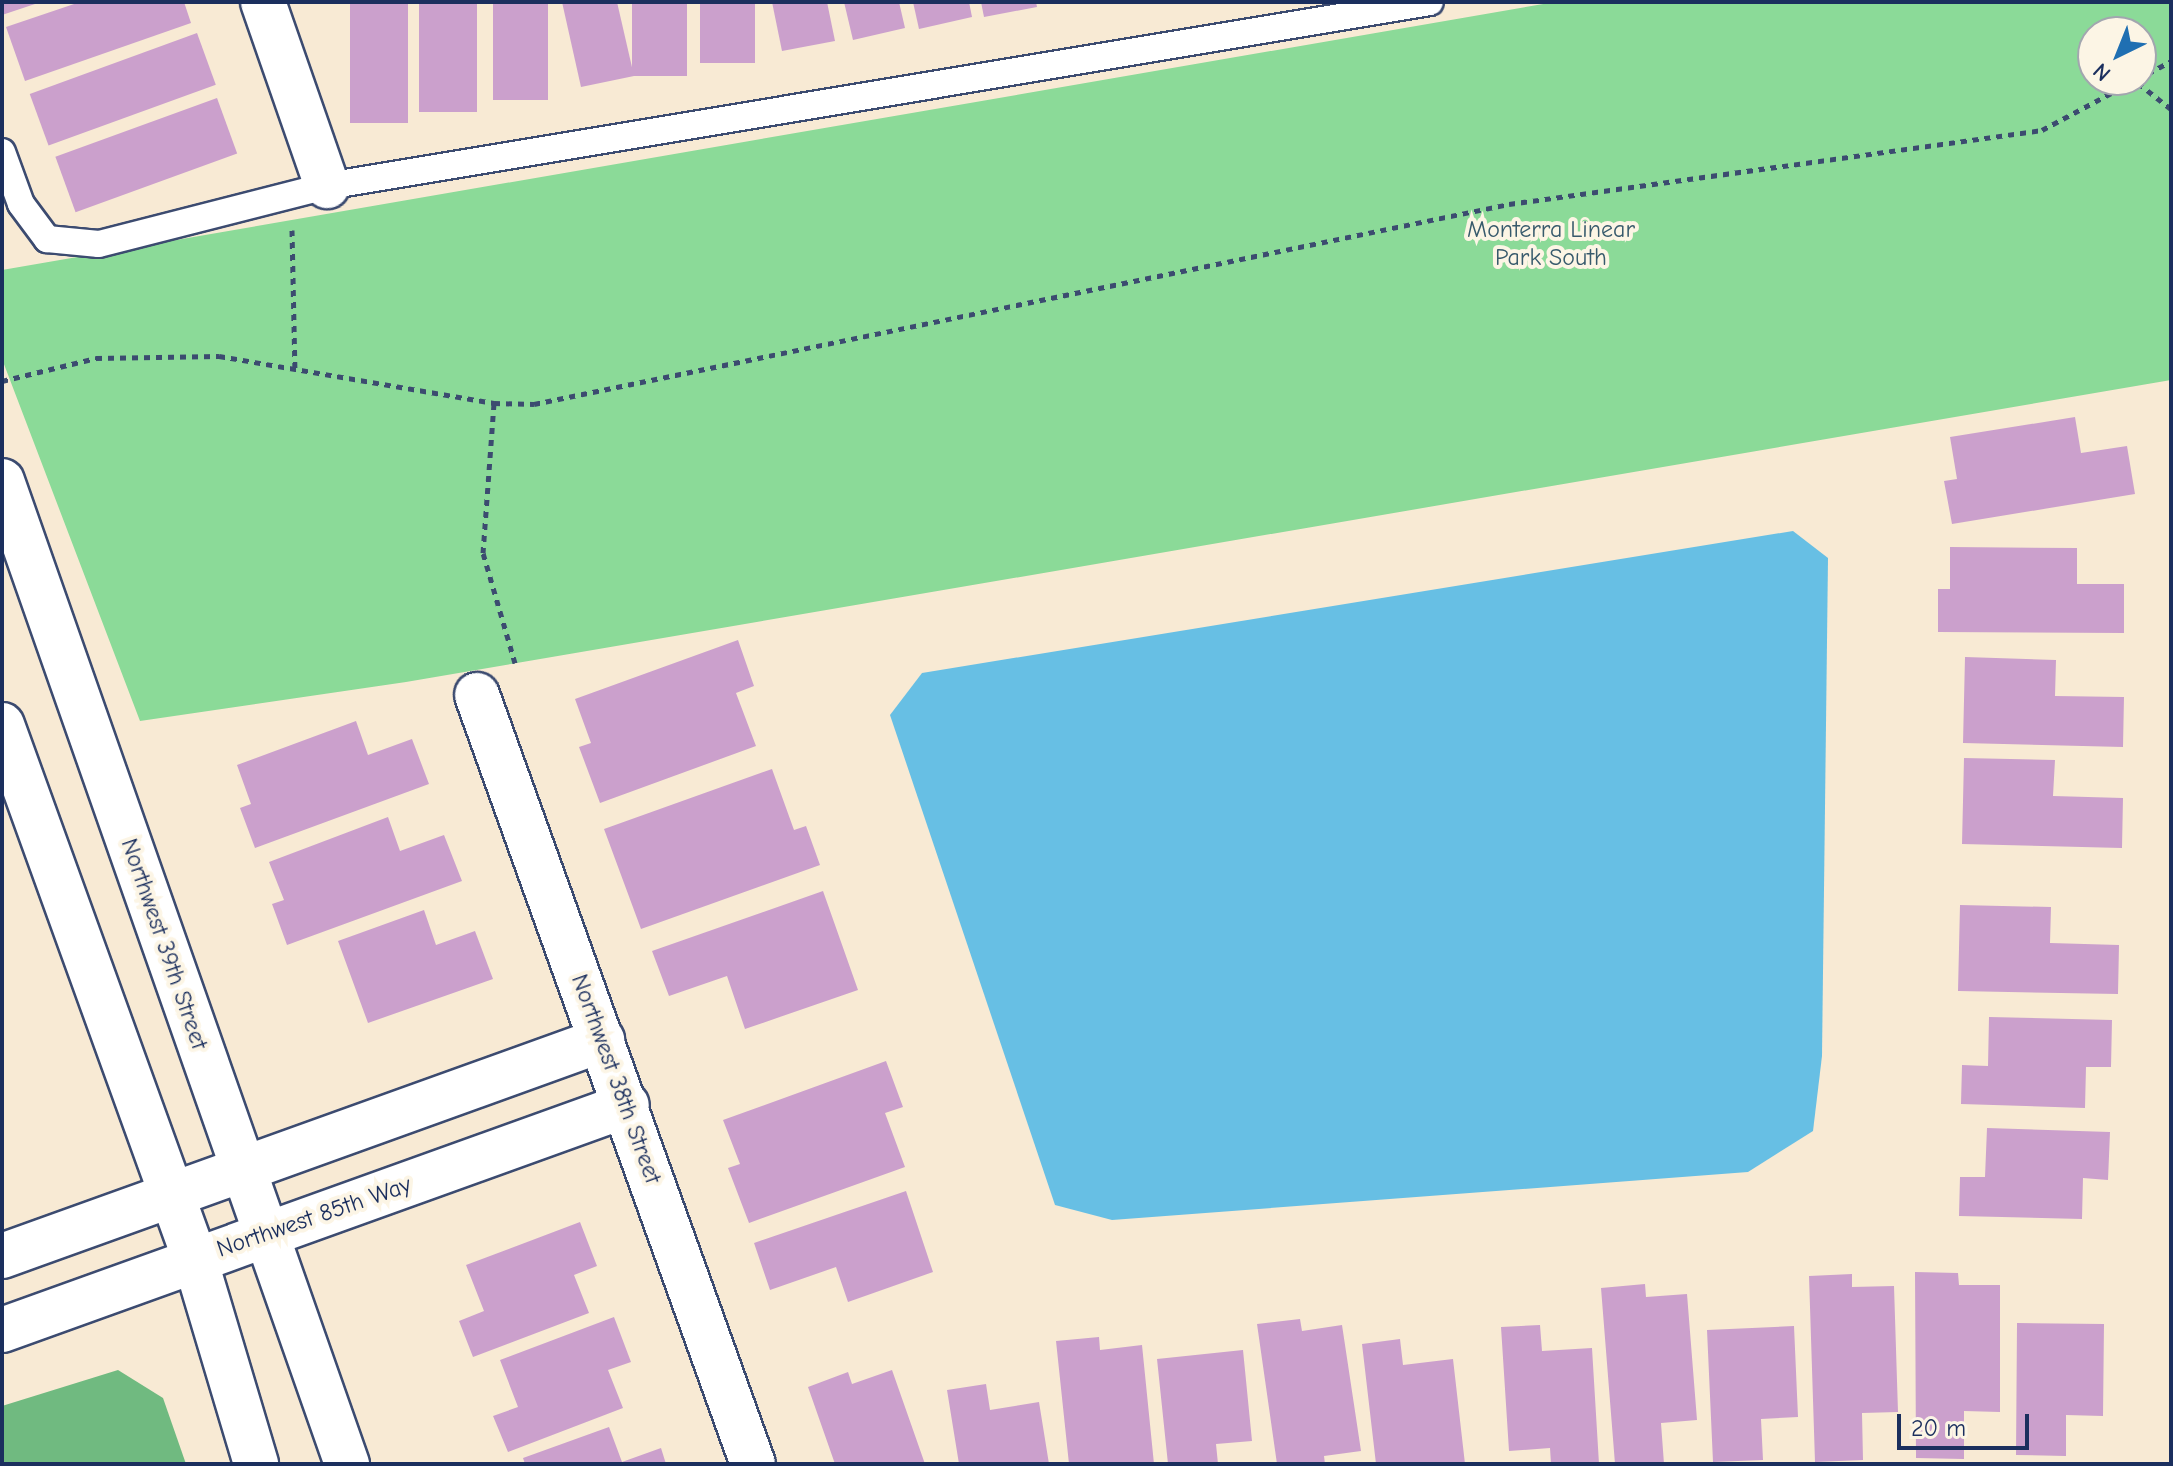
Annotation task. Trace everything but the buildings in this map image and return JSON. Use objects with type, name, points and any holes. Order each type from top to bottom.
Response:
[{"type":"street","points":[[263,2],[327,186]]},
{"type":"street","name":"Northwest 39th Street","points":[[2,481],[264,1237],[347,1464]]},
{"type":"street","name":"Northwest 38th Street","points":[[477,695],[627,1105],[753,1464]]},
{"type":"street","points":[[2,725],[169,1199],[195,1259],[256,1464]]},
{"type":"street","points":[[2,1256],[169,1199],[602,1040]]},
{"type":"street","name":"Northwest 85th Way","points":[[2,1330],[627,1105]]},
{"type":"street","name":"Northwest 39th Street","points":[[327,1407],[368,1464]]},
{"type":"lane","points":[[2,152],[21,204],[47,239],[72,246],[327,186],[1430,2]]},
{"type":"path","points":[[2,381],[151,353],[295,369],[494,403],[534,404],[1509,204],[2042,130],[2111,96]]},
{"type":"path","points":[[2154,96],[2171,109]]},
{"type":"path","points":[[295,240],[295,369]]},
{"type":"path","points":[[494,403],[483,553],[515,663]]},
{"type":"green space","name":"Monterra Linear Park South","points":[[1555,2],[2171,2],[2171,380],[406,682],[140,721],[2,359],[2,270]]},
{"type":"green space","points":[[118,1370],[163,1398],[186,1464],[2,1464],[2,1406]]},
{"type":"water","points":[[1793,531],[1828,558],[1822,1056],[1813,1131],[1748,1172],[1112,1220],[1055,1205],[890,715],[922,673]]}]
